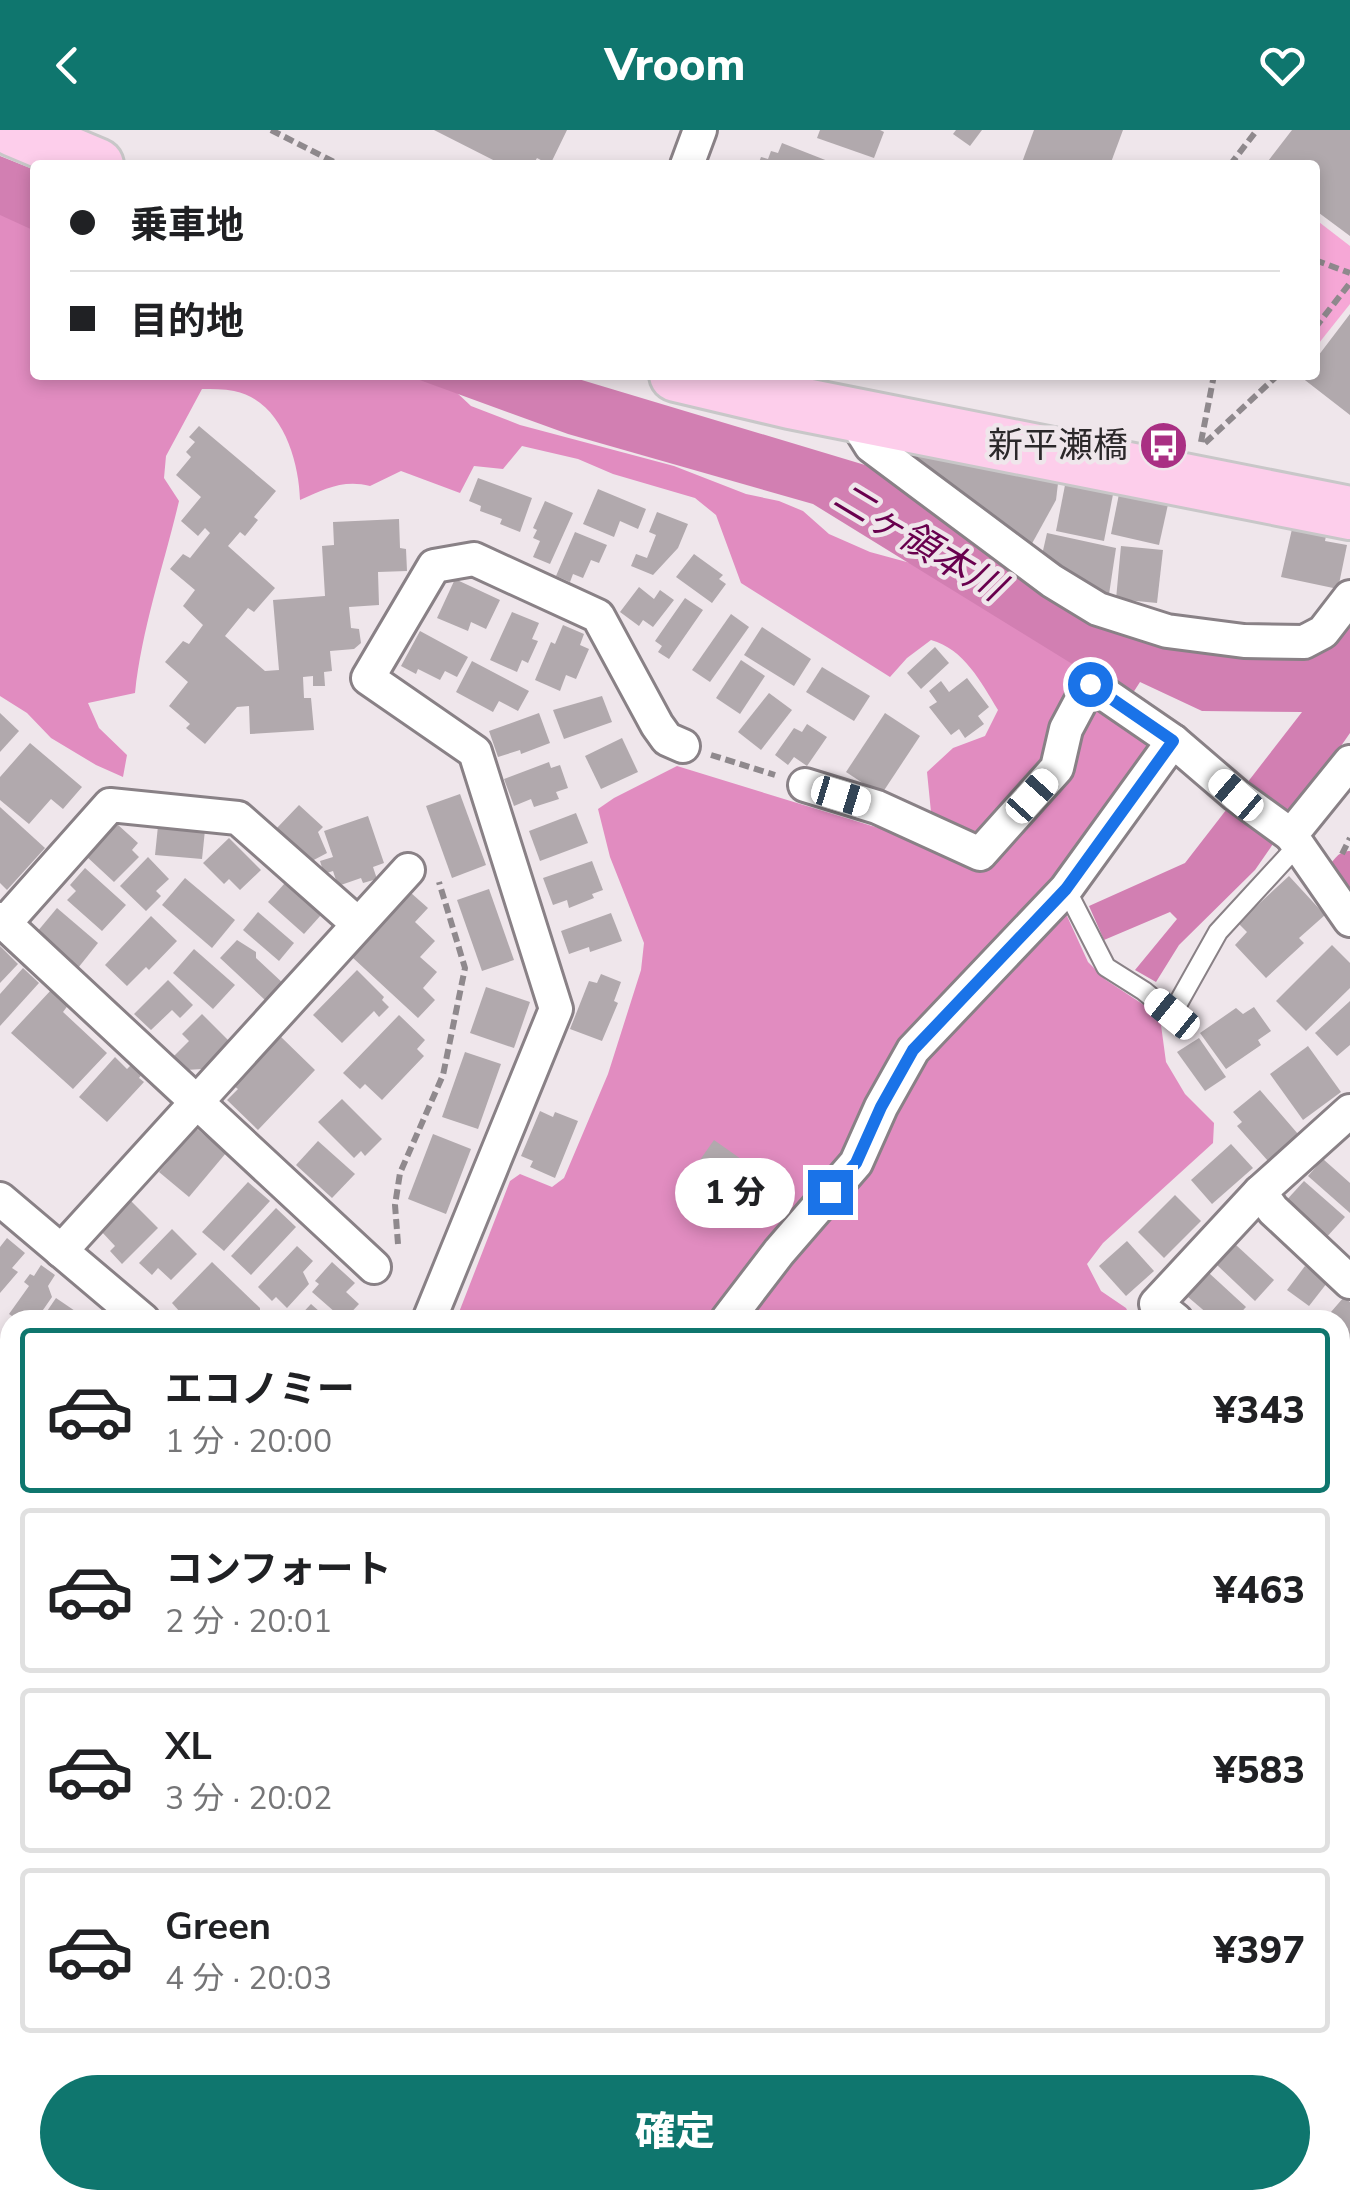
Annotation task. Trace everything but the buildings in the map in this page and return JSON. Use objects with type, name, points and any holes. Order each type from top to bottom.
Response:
[{"type":"main road","points":[[14,130],[85,160]]},
{"type":"main road","points":[[698,380],[851,414],[1350,512]]},
{"type":"street","points":[[688,160],[700,130]]},
{"type":"street","points":[[851,414],[871,446],[1052,581],[1098,609],[1167,631],[1244,641],[1304,642],[1322,632],[1350,597]]},
{"type":"street","points":[[433,1310],[556,1010],[475,752],[368,678],[434,566],[474,558],[598,616],[657,725],[667,738],[682,746]]},
{"type":"street","points":[[805,785],[877,807],[980,854],[1058,768],[1066,729],[1090,684],[1173,741],[1291,836],[1350,920]]},
{"type":"street","points":[[735,1310],[856,1163],[913,1050],[1066,889],[1173,741]]},
{"type":"street","points":[[1291,836],[1350,762]]},
{"type":"street","points":[[358,924],[238,818],[110,804],[2,921],[374,1267]]},
{"type":"street","points":[[61,1251],[408,870]]},
{"type":"street","points":[[1164,1310],[1156,1304],[1260,1192],[1350,1112]]},
{"type":"street","points":[[1260,1192],[1273,1210],[1350,1282]]},
{"type":"street","points":[[0,1199],[130,1310]]},
{"type":"lane","points":[[1066,889],[1106,967],[1172,1014],[1218,932],[1291,836]]},
{"type":"path","points":[[271,130],[330,160]]},
{"type":"path","points":[[1234,160],[1256,130]]},
{"type":"path","points":[[1320,262],[1350,274]]},
{"type":"path","points":[[1320,322],[1350,283]]},
{"type":"path","points":[[1213,380],[1200,447],[1273,380]]},
{"type":"path","points":[[682,746],[805,785]]},
{"type":"path","points":[[398,1244],[395,1205],[400,1173],[443,1075],[465,968],[433,864],[408,870]]},
{"type":"shaded area","points":[[0,211],[30,216],[30,380],[443,380],[471,406],[520,425],[674,466],[803,511],[829,534],[870,552],[914,564],[1070,657],[1099,704],[1147,746],[1134,771],[1051,881],[1088,962],[1106,980],[1147,1007],[1161,1025],[1166,1062],[1185,1094],[1214,1123],[1213,1143],[1103,1243],[1087,1264],[1101,1291],[1127,1310],[460,1310],[510,1181],[520,1174],[552,1187],[564,1178],[608,1074],[641,970],[644,943],[610,857],[598,809],[677,766],[921,841],[931,812],[927,772],[953,748],[985,736],[998,710],[970,668],[943,644],[931,640],[890,677],[741,583],[716,515],[695,498],[613,474],[578,459],[522,446],[503,469],[474,466],[460,493],[401,471],[370,486],[343,484],[300,500],[291,450],[264,406],[230,390],[202,389],[166,456],[164,478],[179,501],[148,620],[135,693],[88,703],[99,728],[127,755],[123,777],[51,738],[27,713],[0,696]]},
{"type":"shaded area","points":[[1320,223],[1350,246],[1350,304],[1320,342]]},
{"type":"water","points":[[0,156],[30,168],[30,229],[0,215]]},
{"type":"water","name":"二ヶ領本川","points":[[420,380],[582,380],[865,465],[990,545],[1244,656],[1350,617],[1350,733],[1255,870],[1179,945],[1156,982],[1135,970],[1177,919],[1170,912],[1104,940],[1089,906],[1185,863],[1302,712],[1202,711],[1140,682],[1129,699],[813,504],[568,434]]},
{"type":"waterway","points":[[1344,877],[1350,870]]},
{"type":"place","name":"新平瀬橋","points":[[1163,445]]},
{"type":"route","points":[[830,1192],[856,1163],[913,1050],[1066,889],[1173,741],[1090,684]]}]
